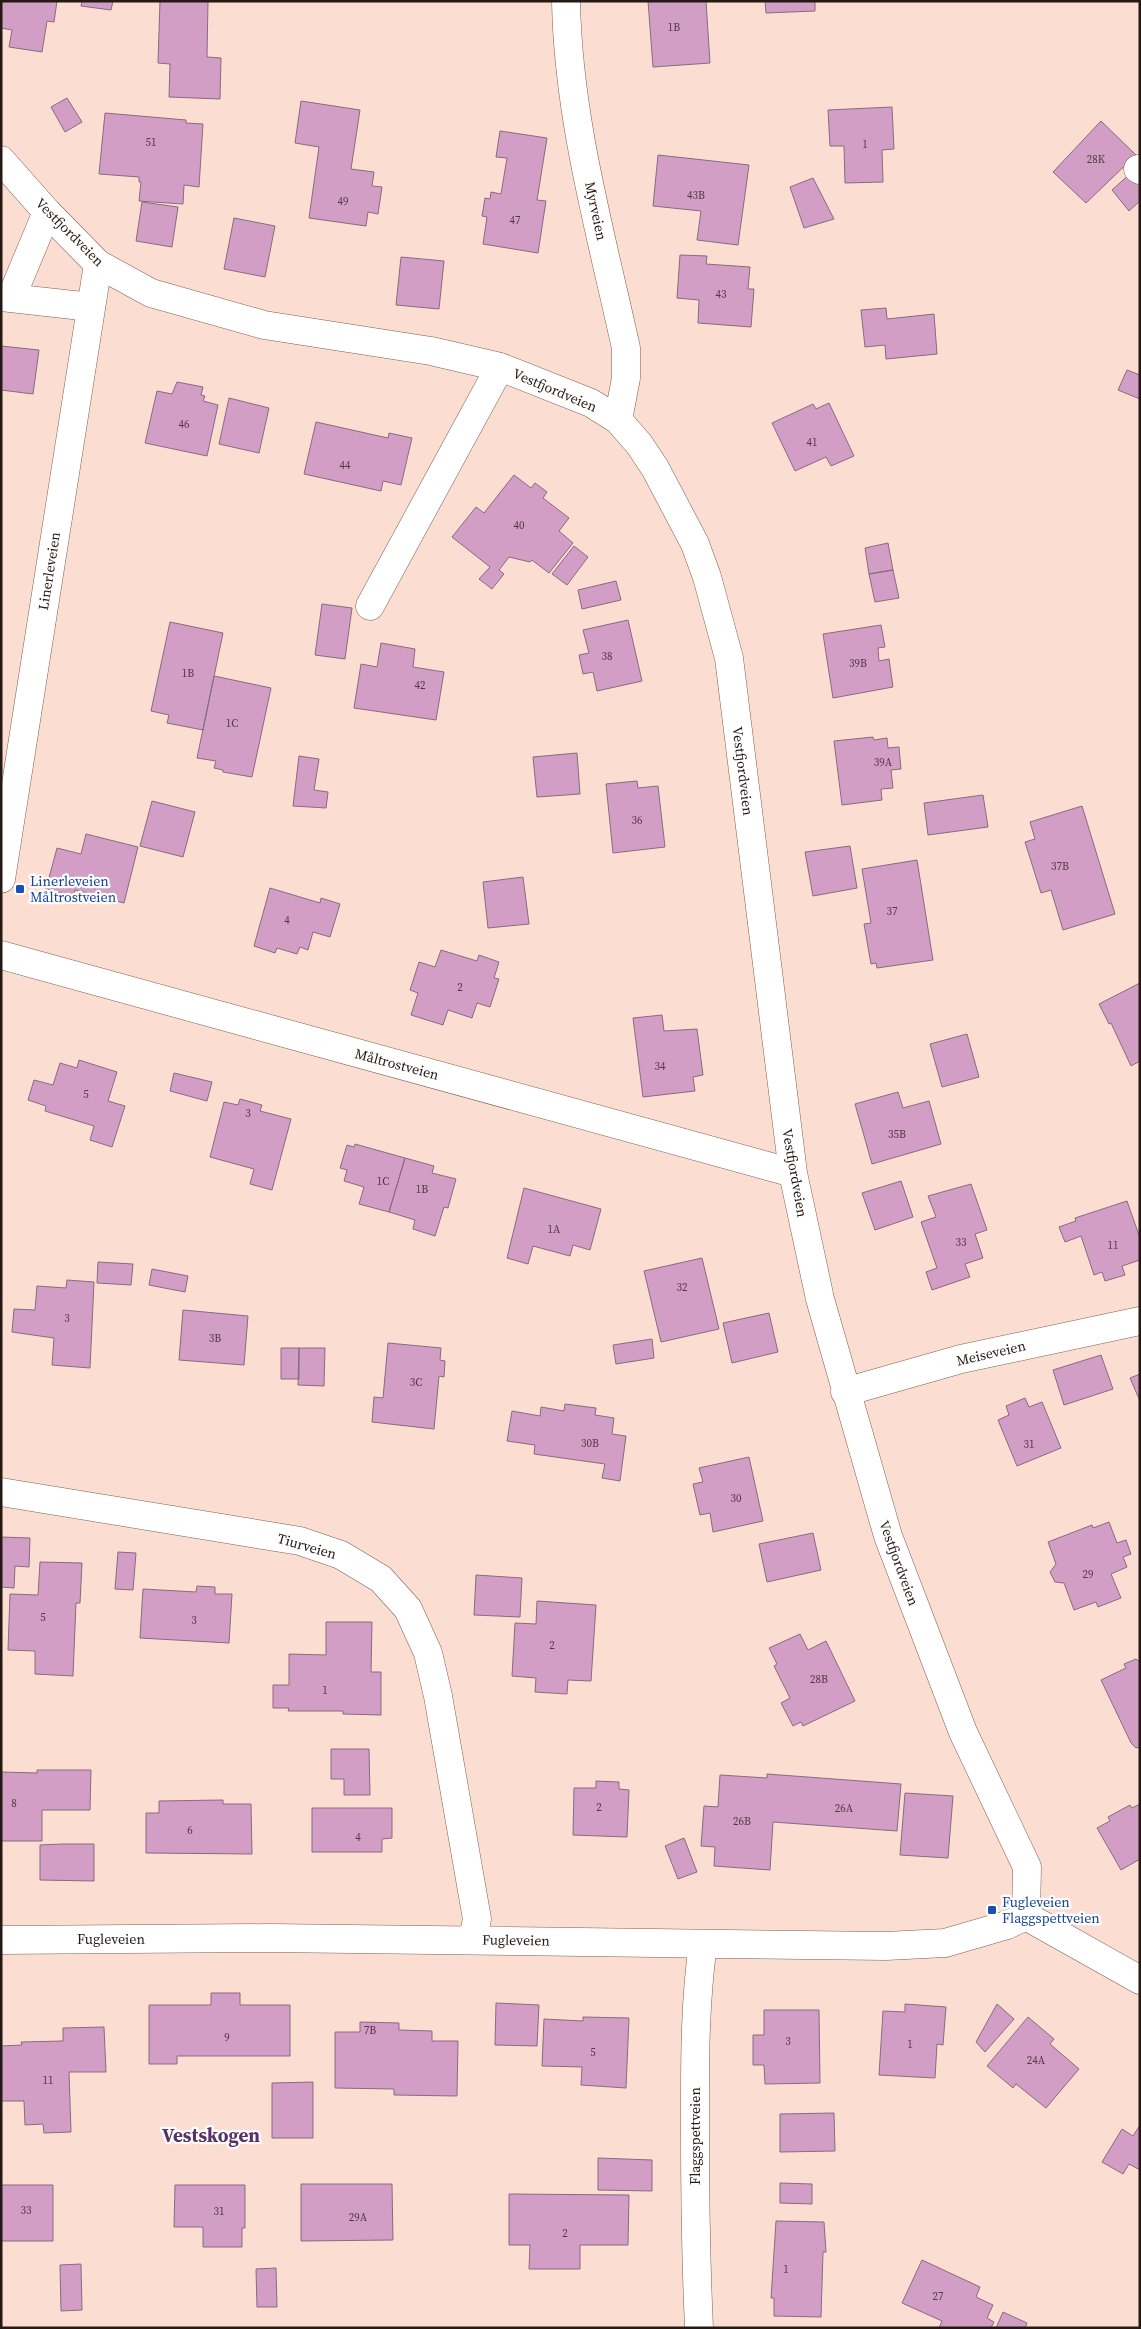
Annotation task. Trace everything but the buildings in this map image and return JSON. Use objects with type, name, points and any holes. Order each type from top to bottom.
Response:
[{"type":"street","name":"Myrveien","points":[[566,1],[567,47],[583,151],[626,348],[626,378],[618,420]]},
{"type":"street","name":"Vestfjordveien","points":[[1,160],[46,212],[98,264],[151,293],[264,325],[431,351],[500,367],[591,403],[618,420],[640,444],[656,468],[695,544],[707,577],[729,658],[793,1173],[820,1299],[844,1392],[888,1536],[963,1732],[1027,1866],[1026,1916]]},
{"type":"street","points":[[46,212],[6,298],[90,307]]},
{"type":"street","name":"Linerleveien","points":[[1,879],[98,264]]},
{"type":"street","name":"Vestfjordveien","points":[[370,606],[500,367]]},
{"type":"street","name":"Måltrostveien","points":[[1,955],[793,1173]]},
{"type":"street","name":"Meiseveien","points":[[844,1392],[961,1359],[1140,1321]]},
{"type":"street","name":"Tiurveien","points":[[1,1492],[300,1541],[341,1555],[380,1579],[408,1609],[428,1654],[438,1696],[477,1919],[473,1939]]},
{"type":"street","points":[[1026,1916],[1140,1980]]},
{"type":"street","name":"Fugleveien","points":[[1,1940],[473,1939],[886,1946],[945,1943],[1007,1925],[1026,1916]]},
{"type":"street","name":"Flaggspettveien","points":[[699,2328],[696,2256],[694,2039],[696,1990],[703,1944]]},
{"type":"place","name":"Linerleveien Måltrostveien","points":[[20,889]]},
{"type":"place","name":"Fugleveien Flaggspettveien","points":[[992,1910]]},
{"type":"district","name":"Vestskogen","points":[[211,2135]]}]
